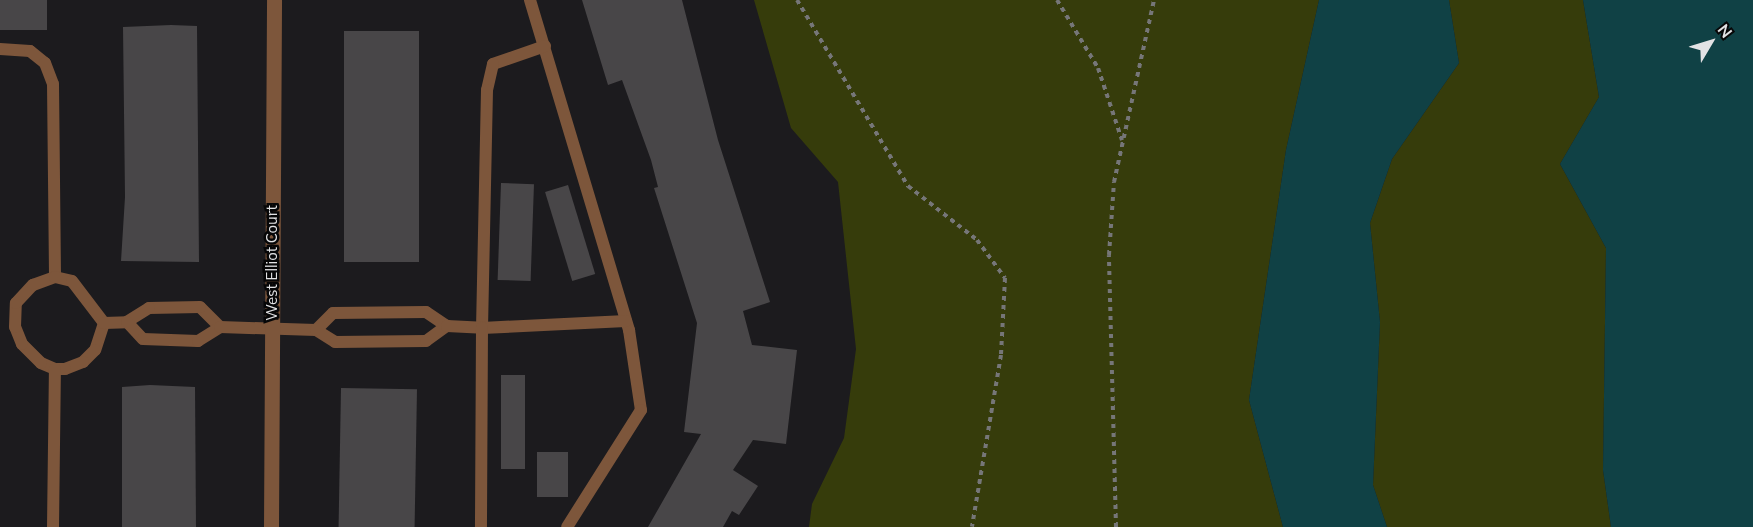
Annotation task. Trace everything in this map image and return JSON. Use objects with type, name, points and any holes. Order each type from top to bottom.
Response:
[{"type":"street","name":"West Elliot Court","points":[[271,527],[274,0]]},
{"type":"lane","points":[[530,0],[626,321],[641,410],[567,527]]},
{"type":"lane","points":[[481,527],[487,90],[494,64],[545,46]]},
{"type":"lane","points":[[0,49],[30,51],[45,63],[53,84],[55,277]]},
{"type":"lane","points":[[55,277],[72,281],[104,323],[94,350],[83,362],[65,369],[55,369],[41,363],[22,344],[15,327],[16,303],[33,285],[55,277]]},
{"type":"lane","points":[[104,323],[127,322],[149,308],[200,307],[220,327]]},
{"type":"lane","points":[[316,330],[333,313],[426,312],[447,326],[482,328],[626,321]]},
{"type":"lane","points":[[127,322],[143,339],[198,341],[220,327],[316,330],[335,342],[426,341],[447,326]]},
{"type":"lane","points":[[53,527],[55,369]]},
{"type":"path","points":[[797,0],[908,186],[977,240],[1005,278],[1001,355],[972,527]]},
{"type":"path","points":[[1057,0],[1098,68],[1122,141]]},
{"type":"path","points":[[1116,527],[1109,255],[1114,183],[1154,0]]},
{"type":"green space","points":[[754,0],[1319,0],[1286,150],[1249,400],[1283,527],[809,527],[812,504],[844,438],[856,349],[838,182],[791,128]]},
{"type":"green space","points":[[1449,0],[1583,0],[1599,97],[1560,164],[1606,248],[1603,470],[1611,527],[1387,527],[1373,485],[1380,322],[1370,223],[1392,159],[1459,63]]},
{"type":"water","points":[[1319,0],[1449,0],[1459,63],[1392,159],[1370,223],[1380,322],[1373,485],[1387,527],[1283,527],[1249,400],[1286,150]]},
{"type":"water","points":[[1583,0],[1753,0],[1753,527],[1611,527],[1603,470],[1606,248],[1560,164],[1599,97]]},
{"type":"building","points":[[0,0],[47,0],[47,30],[0,30]]},
{"type":"building","points":[[582,0],[682,0],[718,140],[770,302],[743,311],[752,345],[797,350],[786,444],[753,440],[733,470],[758,486],[739,515],[732,511],[723,527],[648,527],[701,434],[684,432],[697,323],[654,188],[658,187],[651,160],[622,80],[608,85]]},
{"type":"building","points":[[197,26],[199,262],[121,261],[125,197],[123,27]]},
{"type":"building","points":[[344,31],[419,31],[419,262],[344,262]]},
{"type":"building","points":[[501,183],[534,184],[531,281],[498,280]]},
{"type":"building","points":[[568,185],[595,274],[572,281],[545,192]]},
{"type":"building","points":[[501,375],[525,375],[525,469],[501,469]]},
{"type":"building","points":[[150,385],[195,387],[196,527],[122,527],[122,387]]},
{"type":"building","points":[[341,388],[417,389],[415,527],[339,527]]},
{"type":"building","points":[[537,452],[568,452],[568,497],[537,497]]}]
